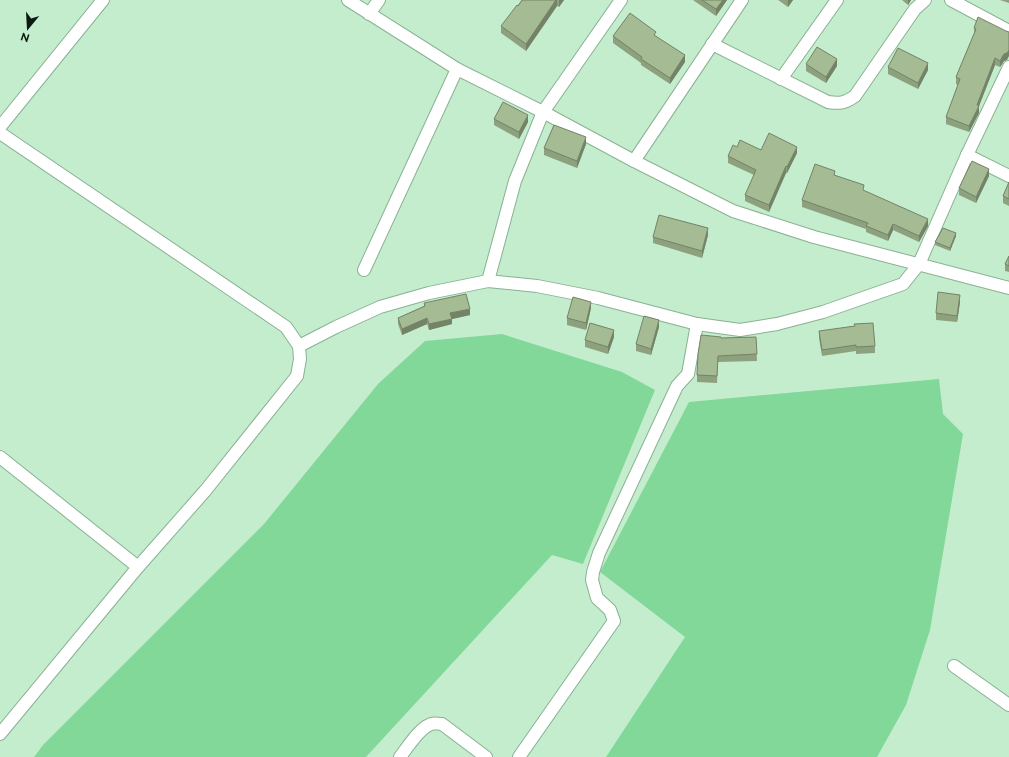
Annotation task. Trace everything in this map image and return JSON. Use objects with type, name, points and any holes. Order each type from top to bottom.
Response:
[{"type":"street","points":[[0,127],[103,0]]},
{"type":"street","points":[[348,0],[457,69],[733,211],[814,237],[1009,288]]},
{"type":"street","points":[[369,14],[379,0]]},
{"type":"street","points":[[488,281],[515,181],[543,112],[621,0]]},
{"type":"street","points":[[634,161],[742,0]]},
{"type":"street","points":[[781,79],[837,0]]},
{"type":"street","points":[[712,44],[828,102],[846,102],[855,96],[915,9],[925,0]]},
{"type":"street","points":[[951,0],[1009,31]]},
{"type":"street","points":[[299,346],[380,307],[429,293],[488,281],[537,286],[590,296],[697,324],[740,330],[777,324],[823,312],[903,284],[919,264],[967,155],[1009,67]]},
{"type":"street","points":[[364,270],[457,69]]},
{"type":"street","points":[[0,134],[286,327],[299,346],[300,358],[297,376],[204,491],[138,567],[0,734]]},
{"type":"street","points":[[967,155],[1009,176]]},
{"type":"street","points":[[519,757],[614,621],[610,610],[597,598],[592,580],[593,572],[599,553],[677,386],[688,374],[697,324]]},
{"type":"street","points":[[0,457],[138,567]]},
{"type":"street","points":[[954,666],[1009,705]]},
{"type":"street","points":[[400,757],[422,730],[428,725],[434,723],[442,724],[486,757]]},
{"type":"shaded area","points":[[502,334],[622,372],[655,390],[583,564],[552,555],[366,757],[34,757],[43,745],[264,524],[378,384],[425,341]]},
{"type":"shaded area","points":[[939,379],[943,414],[963,434],[930,630],[906,705],[877,757],[606,757],[685,637],[600,572],[689,402]]},
{"type":"building","points":[[522,0],[556,0],[526,44],[501,26]]},
{"type":"building","points":[[702,0],[723,0],[716,9]]},
{"type":"building","points":[[630,13],[656,32],[654,35],[685,55],[670,78],[641,59],[642,57],[613,36]]},
{"type":"building","points":[[978,17],[1009,32],[1009,50],[1004,54],[1000,61],[995,58],[977,105],[979,106],[969,126],[946,117],[960,79],[956,77],[976,29],[974,28]]},
{"type":"building","points":[[817,47],[837,59],[826,77],[806,64]]},
{"type":"building","points":[[898,48],[928,63],[918,83],[888,67]]},
{"type":"building","points":[[503,102],[528,115],[519,132],[494,119]]},
{"type":"building","points":[[554,125],[586,137],[577,161],[544,148]]},
{"type":"building","points":[[769,133],[797,147],[787,167],[786,166],[769,205],[745,195],[756,170],[728,156],[733,145],[737,147],[740,140],[761,150]]},
{"type":"building","points":[[972,161],[989,169],[976,197],[959,188]]},
{"type":"building","points":[[815,164],[835,171],[834,175],[864,185],[863,190],[928,219],[919,236],[893,224],[888,235],[866,226],[868,223],[802,200]]},
{"type":"building","points":[[1009,182],[1009,199],[1003,196]]},
{"type":"building","points":[[659,215],[708,228],[702,251],[653,237]]},
{"type":"building","points":[[943,228],[956,233],[950,248],[935,242]]},
{"type":"building","points":[[1009,256],[1009,266],[1005,264]]},
{"type":"building","points":[[938,292],[960,295],[957,316],[936,313]]},
{"type":"building","points":[[466,294],[470,309],[450,313],[452,319],[429,324],[427,318],[402,329],[398,318],[425,306],[424,303]]},
{"type":"building","points":[[573,297],[591,302],[586,323],[567,318]]},
{"type":"building","points":[[644,316],[659,320],[651,349],[636,344]]},
{"type":"building","points":[[590,323],[614,330],[608,347],[585,340]]},
{"type":"building","points":[[873,323],[875,346],[856,347],[856,345],[822,350],[819,331],[855,326],[854,324]]},
{"type":"building","points":[[701,335],[721,338],[756,337],[757,354],[718,356],[717,376],[697,375]]}]
